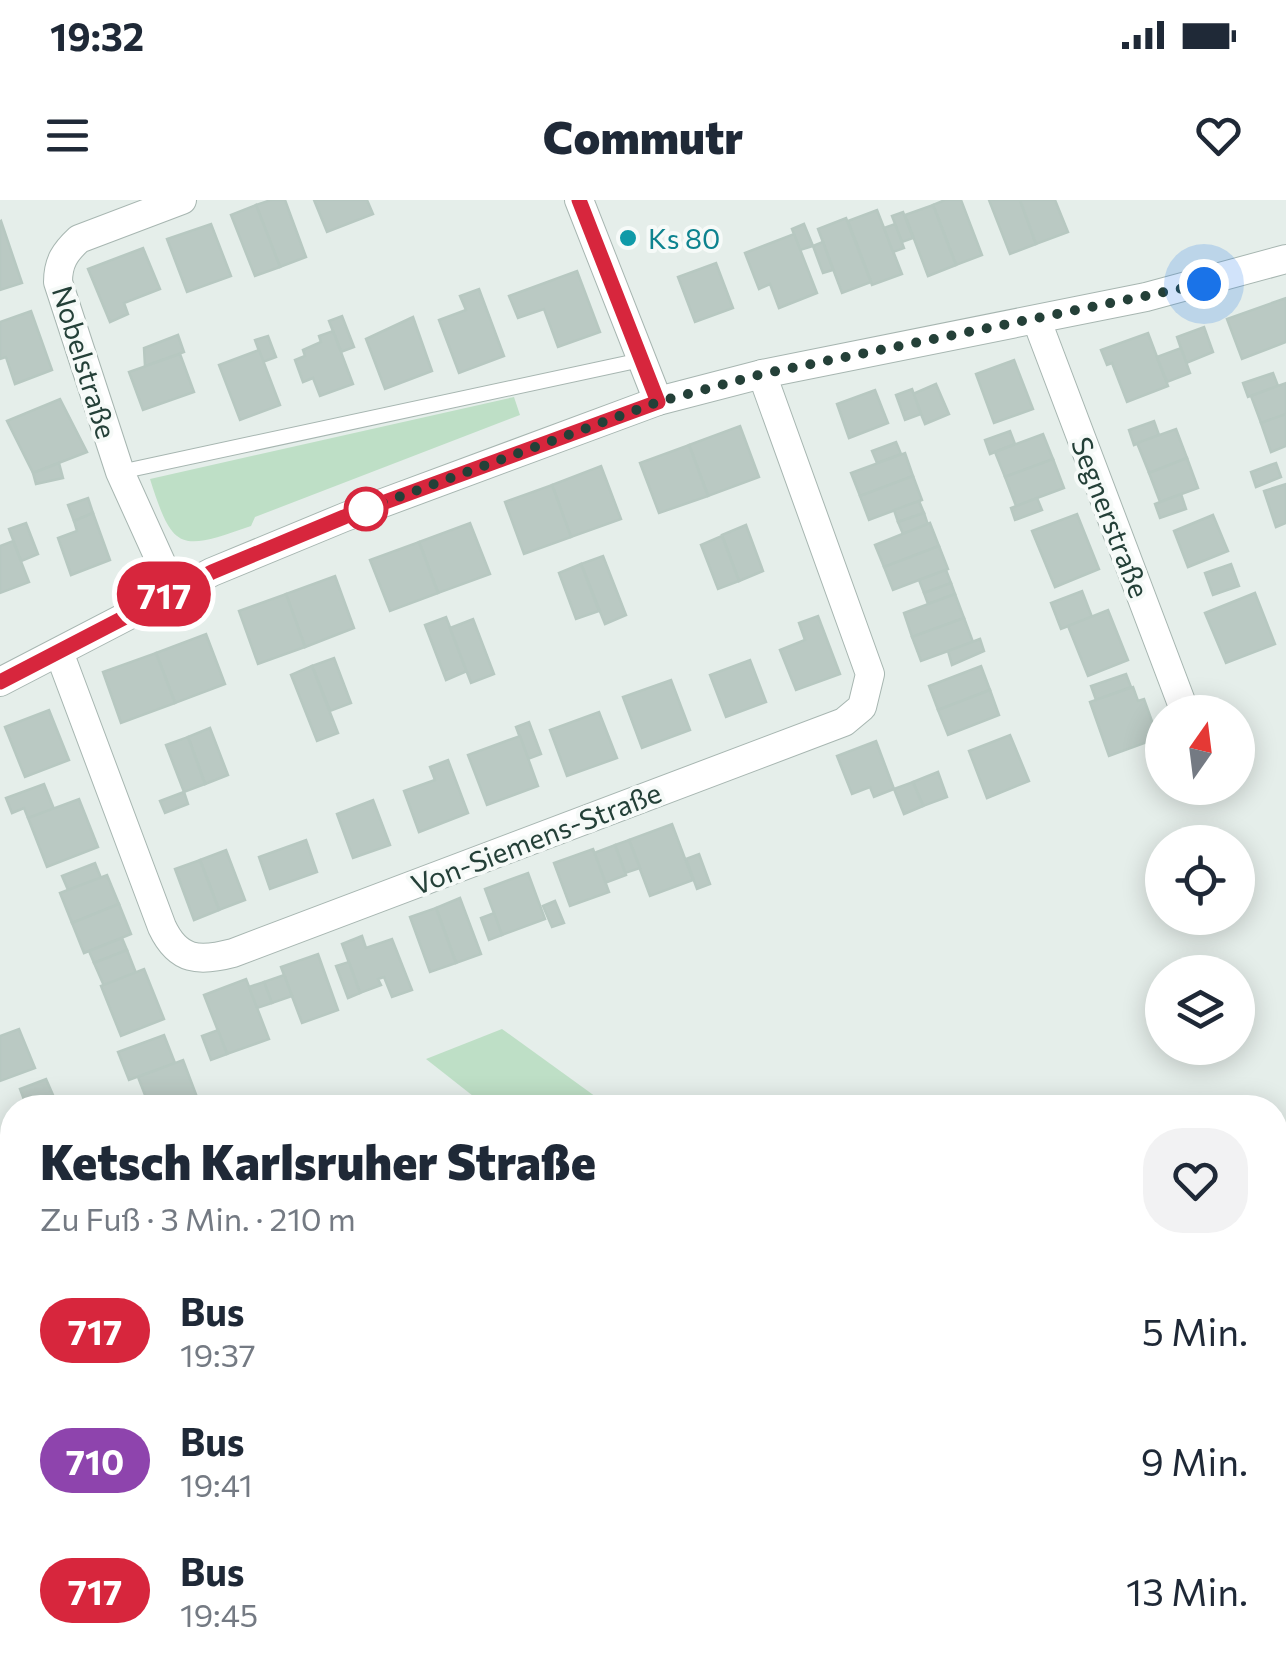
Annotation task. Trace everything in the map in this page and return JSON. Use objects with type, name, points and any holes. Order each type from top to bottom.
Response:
[{"type":"street","name":"Nobelstraße","points":[[174,589],[120,472],[62,294],[58,267],[79,239],[182,200]]},
{"type":"street","points":[[580,200],[658,402]]},
{"type":"street","points":[[0,682],[174,589],[344,517],[658,402],[762,374],[1204,284],[1286,259]]},
{"type":"street","name":"Segnerstraße","points":[[1037,321],[1179,695]]},
{"type":"street","name":"Von-Siemens-Straße","points":[[59,652],[162,927],[180,954],[197,960],[232,953],[844,722],[862,707],[870,674],[762,374]]},
{"type":"lane","points":[[120,472],[641,360]]},
{"type":"green space","points":[[514,397],[520,415],[255,517],[251,526],[208,539],[182,539],[173,533],[150,479]]},
{"type":"green space","points":[[502,1029],[593,1095],[472,1095],[426,1059]]},
{"type":"building","points":[[285,200],[306,257],[280,267],[256,205]]},
{"type":"building","points":[[314,200],[367,200],[373,214],[327,232]]},
{"type":"building","points":[[961,200],[982,255],[956,265],[933,205]]},
{"type":"building","points":[[989,200],[1020,200],[1036,244],[1010,254]]},
{"type":"building","points":[[1020,200],[1055,200],[1068,232],[1036,244]]},
{"type":"building","points":[[256,205],[280,267],[255,276],[231,215]]},
{"type":"building","points":[[933,205],[956,265],[928,276],[905,215]]},
{"type":"building","points":[[877,210],[902,274],[872,285],[848,221]]},
{"type":"building","points":[[903,212],[913,238],[902,242],[892,216]]},
{"type":"building","points":[[846,218],[871,282],[842,293],[818,229]]},
{"type":"building","points":[[0,222],[22,283],[0,290]]},
{"type":"building","points":[[211,224],[231,276],[187,292],[167,239]]},
{"type":"building","points":[[804,224],[813,246],[800,250],[792,229]]},
{"type":"building","points":[[895,224],[904,248],[893,252],[884,228]]},
{"type":"building","points":[[794,234],[817,293],[779,308],[770,284],[759,289],[745,253]]},
{"type":"building","points":[[823,242],[833,270],[823,273],[813,246]]},
{"type":"building","points":[[143,248],[160,289],[124,303],[128,314],[110,322],[88,269]]},
{"type":"building","points":[[716,263],[733,308],[695,322],[678,277]]},
{"type":"building","points":[[577,271],[600,332],[558,347],[544,309],[518,318],[509,296]]},
{"type":"building","points":[[479,289],[504,356],[459,373],[439,320],[466,310],[460,296]]},
{"type":"building","points":[[1286,298],[1286,342],[1242,359],[1227,319]]},
{"type":"building","points":[[31,311],[52,370],[15,384],[6,357],[0,359],[0,322]]},
{"type":"building","points":[[342,316],[354,347],[341,352],[329,321]]},
{"type":"building","points":[[413,317],[432,371],[385,389],[366,339]]},
{"type":"building","points":[[1204,327],[1213,352],[1186,363],[1177,337]]},
{"type":"building","points":[[333,331],[353,384],[320,396],[313,378],[303,382],[295,360],[305,356],[303,350],[321,342],[319,336]]},
{"type":"building","points":[[1148,333],[1168,386],[1127,402],[1112,363],[1107,365],[1101,350]]},
{"type":"building","points":[[178,335],[184,352],[145,366],[144,348]]},
{"type":"building","points":[[268,336],[276,357],[263,362],[255,340]]},
{"type":"building","points":[[1181,348],[1190,373],[1167,382],[1157,357]]},
{"type":"building","points":[[259,350],[280,405],[240,420],[219,365]]},
{"type":"building","points":[[180,354],[194,392],[143,410],[129,372]]},
{"type":"building","points":[[1014,360],[1033,409],[994,423],[976,374]]},
{"type":"building","points":[[1273,373],[1278,386],[1248,397],[1243,383]]},
{"type":"building","points":[[1286,383],[1286,414],[1261,423],[1251,396]]},
{"type":"building","points":[[936,384],[949,414],[925,424],[913,394]]},
{"type":"building","points":[[912,389],[921,414],[905,420],[896,395]]},
{"type":"building","points":[[875,390],[888,423],[849,438],[837,404]]},
{"type":"building","points":[[60,399],[87,452],[33,473],[7,421]]},
{"type":"building","points":[[1286,414],[1286,446],[1271,452],[1261,423]]},
{"type":"building","points":[[1154,421],[1159,435],[1134,445],[1129,430]]},
{"type":"building","points":[[740,426],[759,477],[708,496],[689,445]]},
{"type":"building","points":[[1176,429],[1187,458],[1149,473],[1137,443]]},
{"type":"building","points":[[1010,431],[1015,444],[990,454],[985,440]]},
{"type":"building","points":[[1043,434],[1053,459],[1005,477],[995,452]]},
{"type":"building","points":[[896,442],[901,454],[877,463],[872,451]]},
{"type":"building","points":[[689,445],[708,496],[659,513],[640,463]]},
{"type":"building","points":[[905,453],[913,476],[860,496],[851,473]]},
{"type":"building","points":[[1187,458],[1198,488],[1160,502],[1149,473]]},
{"type":"building","points":[[1053,459],[1064,488],[1016,506],[1005,477]]},
{"type":"building","points":[[59,463],[63,478],[36,484],[33,473]]},
{"type":"building","points":[[1276,463],[1281,477],[1256,487],[1251,472]]},
{"type":"building","points":[[601,466],[621,519],[571,537],[552,485]]},
{"type":"building","points":[[913,476],[922,500],[869,520],[860,496]]},
{"type":"building","points":[[1286,484],[1286,523],[1276,527],[1264,491]]},
{"type":"building","points":[[552,485],[571,537],[524,554],[505,502]]},
{"type":"building","points":[[1181,494],[1186,509],[1160,518],[1155,504]]},
{"type":"building","points":[[88,498],[93,513],[74,521],[68,505]]},
{"type":"building","points":[[1037,498],[1042,510],[1015,520],[1011,508]]},
{"type":"building","points":[[919,501],[924,513],[898,522],[894,510]]},
{"type":"building","points":[[93,513],[110,560],[71,575],[58,538],[77,531],[74,521]]},
{"type":"building","points":[[924,513],[928,525],[903,534],[898,522]]},
{"type":"building","points":[[1077,514],[1099,569],[1055,587],[1032,531]]},
{"type":"building","points":[[1213,515],[1228,551],[1188,567],[1174,531]]},
{"type":"building","points":[[26,523],[38,554],[21,561],[9,529]]},
{"type":"building","points":[[470,523],[490,574],[438,593],[419,542]]},
{"type":"building","points":[[930,523],[939,546],[884,567],[875,545]]},
{"type":"building","points":[[746,525],[763,571],[739,581],[722,535]]},
{"type":"building","points":[[722,536],[739,581],[718,589],[701,545]]},
{"type":"building","points":[[13,541],[29,582],[0,593],[0,546]]},
{"type":"building","points":[[419,542],[438,593],[390,611],[370,560]]},
{"type":"building","points":[[939,546],[948,569],[893,590],[884,567]]},
{"type":"building","points":[[603,556],[626,615],[605,624],[581,564]]},
{"type":"building","points":[[581,564],[599,611],[576,619],[559,573]]},
{"type":"building","points":[[1231,564],[1239,586],[1213,595],[1205,573]]},
{"type":"building","points":[[946,570],[951,583],[924,593],[919,580]]},
{"type":"building","points":[[335,576],[354,628],[305,647],[286,594]]},
{"type":"building","points":[[951,583],[955,594],[928,604],[924,593]]},
{"type":"building","points":[[1082,591],[1092,617],[1061,629],[1051,603]]},
{"type":"building","points":[[1255,593],[1275,644],[1226,663],[1205,613]]},
{"type":"building","points":[[286,594],[305,647],[258,664],[239,611]]},
{"type":"building","points":[[955,594],[964,618],[912,637],[904,613]]},
{"type":"building","points":[[1108,610],[1128,660],[1088,676],[1068,626]]},
{"type":"building","points":[[818,616],[840,674],[796,690],[780,650],[805,640],[799,623]]},
{"type":"building","points":[[446,617],[467,671],[446,680],[425,625]]},
{"type":"building","points":[[964,618],[973,642],[921,661],[912,637]]},
{"type":"building","points":[[473,619],[494,674],[471,683],[450,628]]},
{"type":"building","points":[[206,634],[225,684],[175,703],[156,653]]},
{"type":"building","points":[[980,639],[984,651],[952,665],[948,651]]},
{"type":"building","points":[[156,653],[175,703],[121,723],[103,672]]},
{"type":"building","points":[[334,658],[351,703],[330,711],[312,666]]},
{"type":"building","points":[[750,660],[766,702],[726,717],[710,675]]},
{"type":"building","points":[[312,666],[338,733],[317,741],[291,675]]},
{"type":"building","points":[[981,666],[990,690],[938,710],[929,686]]},
{"type":"building","points":[[1126,674],[1131,687],[1096,700],[1091,686]]},
{"type":"building","points":[[671,680],[690,730],[642,748],[623,697]]},
{"type":"building","points":[[1133,687],[1138,701],[1145,702],[1145,743],[1109,756],[1090,702]]},
{"type":"building","points":[[990,690],[999,715],[948,735],[938,710]]},
{"type":"building","points":[[49,710],[69,760],[25,777],[5,727]]},
{"type":"building","points":[[599,712],[617,758],[567,776],[550,730]]},
{"type":"building","points":[[529,722],[541,754],[528,759],[516,727]]},
{"type":"building","points":[[210,728],[228,775],[205,784],[188,737]]},
{"type":"building","points":[[1010,735],[1029,781],[987,798],[969,751]]},
{"type":"building","points":[[520,736],[538,786],[487,805],[468,755]]},
{"type":"building","points":[[188,737],[205,784],[184,792],[166,745]]},
{"type":"building","points":[[876,741],[894,789],[874,797],[870,787],[852,794],[837,756]]},
{"type":"building","points":[[448,760],[468,813],[419,832],[404,791],[435,780],[430,767]]},
{"type":"building","points":[[938,772],[947,797],[923,806],[913,782]]},
{"type":"building","points":[[913,782],[923,806],[904,814],[894,789]]},
{"type":"building","points":[[44,784],[54,809],[28,818],[24,808],[12,813],[6,798]]},
{"type":"building","points":[[184,792],[188,804],[165,813],[160,801]]},
{"type":"building","points":[[79,799],[98,847],[47,867],[28,818]]},
{"type":"building","points":[[373,800],[390,845],[353,858],[337,814]]},
{"type":"building","points":[[672,824],[693,880],[650,896],[629,840]]},
{"type":"building","points":[[306,840],[317,872],[270,889],[259,857]]},
{"type":"building","points":[[629,840],[640,868],[625,873],[615,845]]},
{"type":"building","points":[[615,845],[626,875],[605,883],[594,853]]},
{"type":"building","points":[[593,849],[609,892],[570,906],[554,863]]},
{"type":"building","points":[[226,850],[245,900],[219,910],[200,860]]},
{"type":"building","points":[[699,854],[710,884],[697,889],[686,859]]},
{"type":"building","points":[[200,860],[219,910],[194,920],[175,869]]},
{"type":"building","points":[[95,863],[101,878],[68,890],[62,876]]},
{"type":"building","points":[[528,873],[545,919],[502,935],[485,889]]},
{"type":"building","points":[[107,875],[119,904],[72,923],[60,893]]},
{"type":"building","points":[[460,898],[481,954],[456,963],[436,908]]},
{"type":"building","points":[[555,901],[564,923],[552,927],[543,906]]},
{"type":"building","points":[[119,904],[131,934],[84,953],[72,923]]},
{"type":"building","points":[[436,908],[456,963],[430,972],[410,917]]},
{"type":"building","points":[[494,913],[502,935],[489,940],[481,918]]},
{"type":"building","points":[[362,936],[366,948],[392,939],[412,990],[392,997],[384,977],[378,979],[381,985],[360,993],[342,944]]},
{"type":"building","points":[[122,938],[127,950],[94,963],[89,951]]},
{"type":"building","points":[[127,950],[136,973],[104,986],[94,963]]},
{"type":"building","points":[[318,954],[338,1010],[302,1023],[281,967]]},
{"type":"building","points":[[349,962],[360,993],[348,998],[336,966]]},
{"type":"building","points":[[144,969],[164,1019],[121,1036],[101,986]]},
{"type":"building","points":[[284,975],[292,996],[272,1003],[264,982]]},
{"type":"building","points":[[246,979],[269,1039],[227,1054],[204,995]]},
{"type":"building","points":[[264,982],[272,1003],[257,1008],[249,987]]},
{"type":"building","points":[[19,1029],[35,1068],[0,1081],[0,1036]]},
{"type":"building","points":[[218,1030],[227,1054],[211,1060],[202,1036]]},
{"type":"building","points":[[164,1035],[175,1063],[129,1080],[118,1052]]},
{"type":"building","points":[[183,1060],[196,1095],[145,1095],[138,1077]]},
{"type":"building","points":[[46,1079],[53,1095],[22,1095],[20,1089]]},
{"type":"bus line","name":"717","points":[[0,682],[212,572],[344,517],[658,402],[579,200]]},
{"type":"place","name":"Ks 80","points":[[628,238]]},
{"type":"route","points":[[366,509],[658,402],[762,374],[1204,284]]}]
